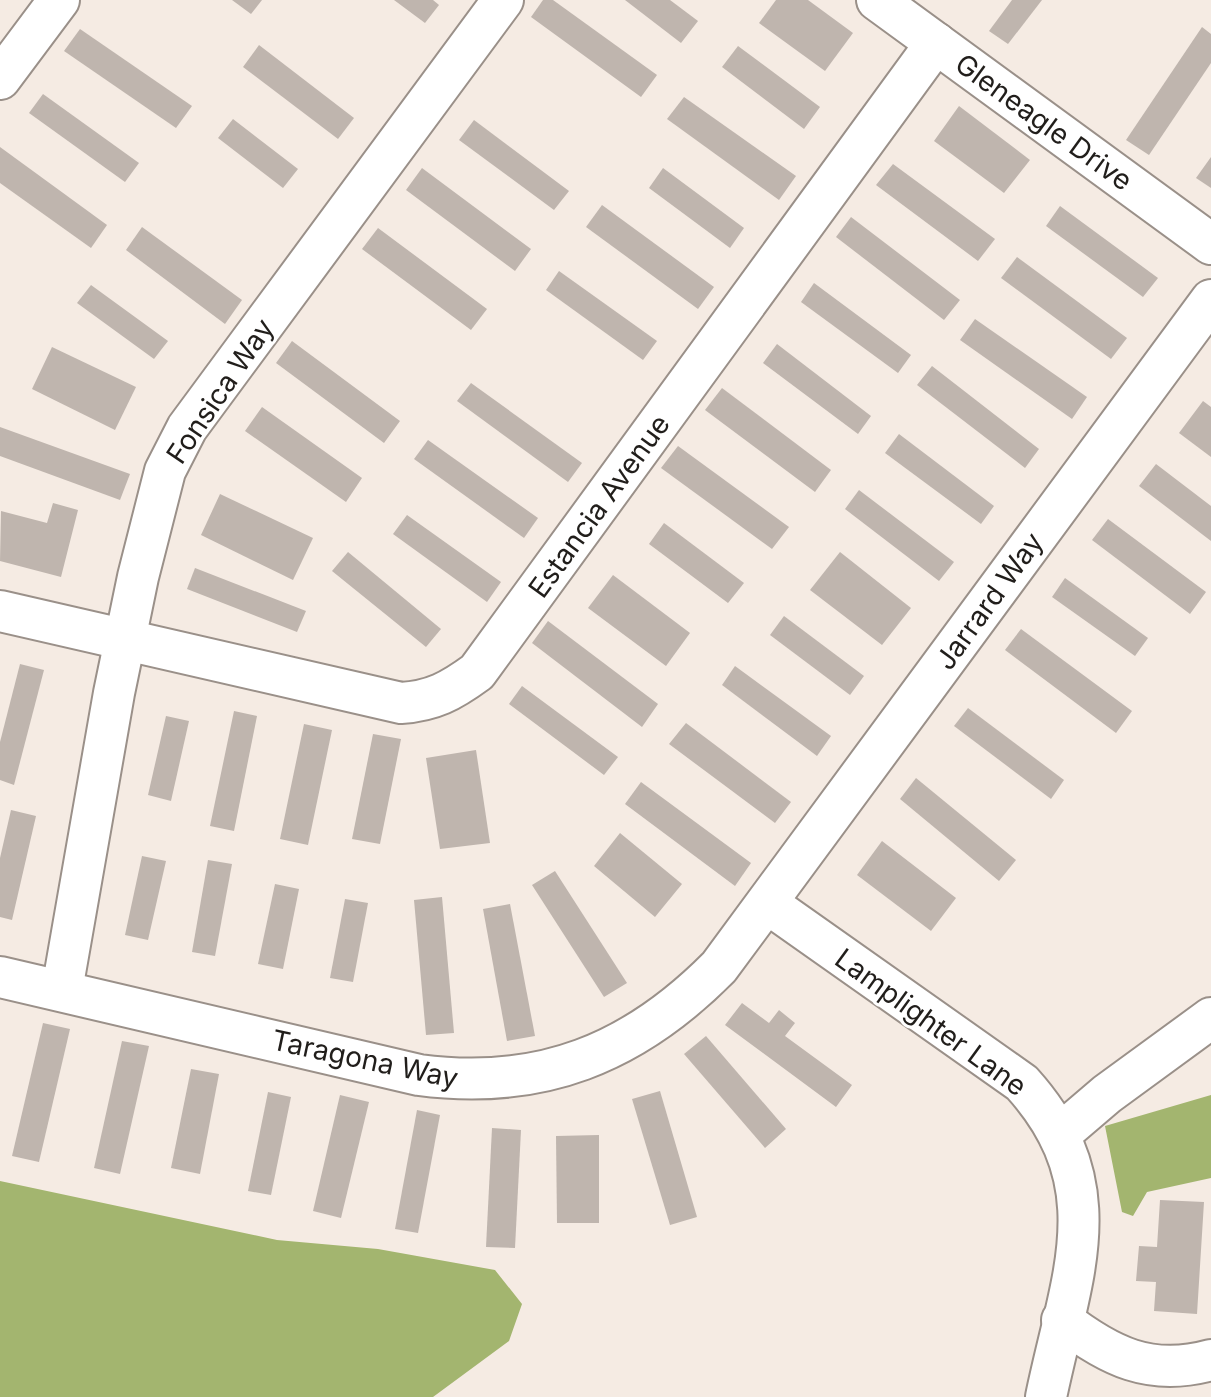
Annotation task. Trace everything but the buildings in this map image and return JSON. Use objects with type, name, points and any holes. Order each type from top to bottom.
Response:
[{"type":"street","points":[[0,79],[59,0]]},
{"type":"street","name":"Fonsica Way","points":[[62,990],[125,640],[165,471],[187,428],[503,0]]},
{"type":"street","name":"Gleneagle Drive","points":[[877,0],[1211,244]]},
{"type":"street","name":"Estancia Avenue","points":[[0,611],[401,703],[447,694],[477,672],[936,43]]},
{"type":"street","name":"Jarrard Way","points":[[767,903],[1211,300]]},
{"type":"street","name":"Taragona Way","points":[[0,977],[419,1075],[465,1081],[525,1078],[555,1071],[610,1049],[668,1014],[719,967],[767,903]]},
{"type":"street","name":"Lamplighter Lane","points":[[767,903],[1022,1083],[1045,1108],[1071,1158],[1080,1192],[1080,1228],[1046,1397]]},
{"type":"street","points":[[1059,1135],[1107,1094],[1211,1018]]},
{"type":"street","points":[[1062,1320],[1102,1350],[1133,1362],[1191,1366],[1211,1360]]},
{"type":"green space","points":[[1211,1095],[1211,1178],[1147,1192],[1133,1216],[1122,1212],[1105,1126]]},
{"type":"green space","points":[[0,1181],[277,1240],[378,1249],[495,1270],[522,1304],[509,1341],[433,1397],[0,1397]]}]
